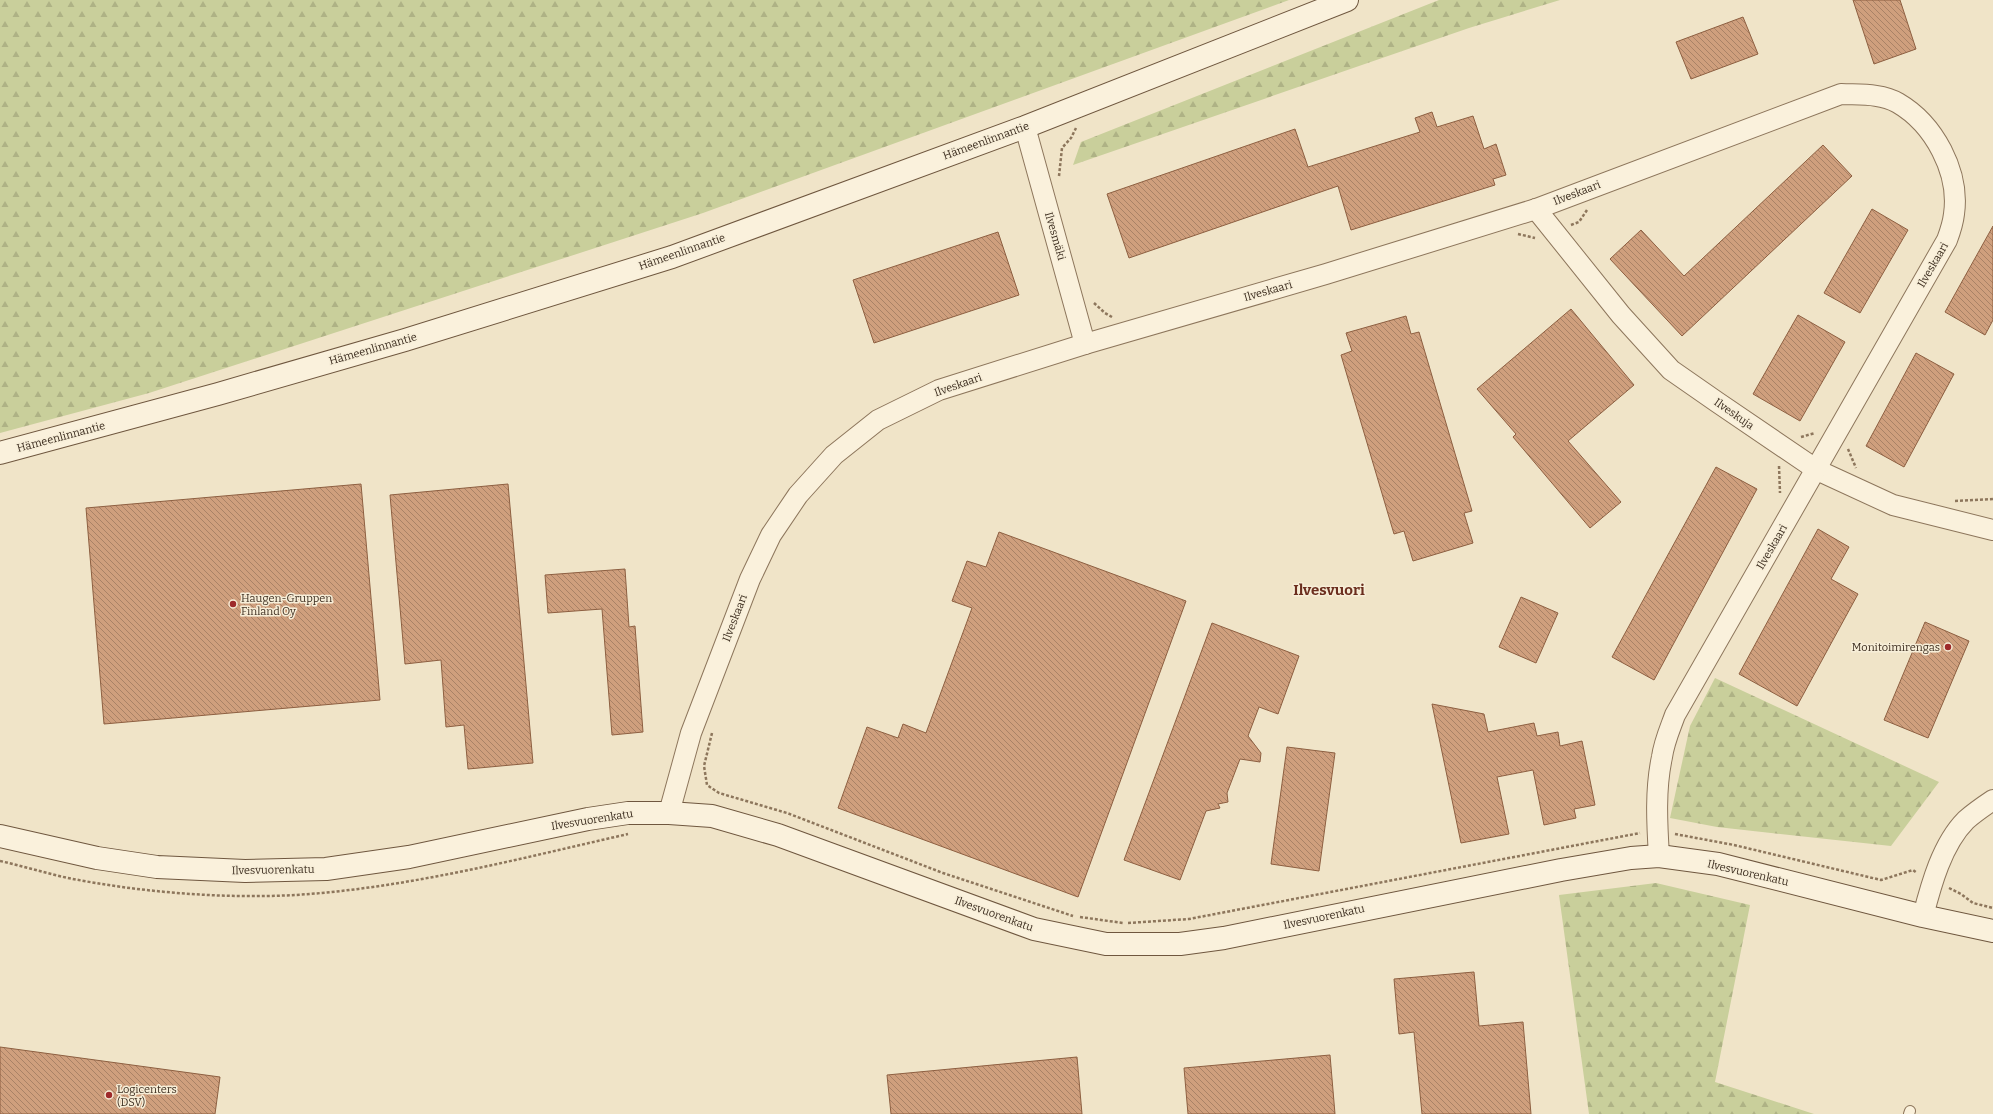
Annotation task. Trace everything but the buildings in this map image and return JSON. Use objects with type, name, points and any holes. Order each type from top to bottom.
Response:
[{"type":"street","name":"Hämeenlinnantie","points":[[0,453],[218,394],[398,342],[665,260],[1070,110],[1347,0]]},
{"type":"street","name":"Ilveskaari","points":[[669,813],[691,733],[750,579],[771,535],[798,495],[834,454],[878,420],[939,390],[1121,333],[1326,274],[1536,209],[1841,94],[1873,95],[1897,102],[1927,127],[1944,153],[1954,183],[1954,213],[1947,240],[1675,715],[1661,758],[1659,774],[1659,856]]},
{"type":"street","name":"Ilvesmäki","points":[[1025,127],[1086,344]]},
{"type":"street","name":"Ilveskuja","points":[[1536,209],[1621,315],[1671,370],[1781,460],[1816,470],[1893,505],[1993,530]]},
{"type":"street","points":[[1923,916],[1933,880],[1951,840],[1966,820],[1993,800]]},
{"type":"street","name":"Ilvesvuorenkatu","points":[[0,836],[97,858],[157,867],[245,871],[318,869],[409,857],[588,818],[628,813],[669,813],[712,816],[778,835],[1034,929],[1106,944],[1180,944],[1224,938],[1561,870],[1631,858],[1659,856],[1718,864],[1923,916],[1993,931]]},
{"type":"path","points":[[1060,183],[1058,171],[1062,148],[1071,138],[1076,128],[1070,110]]},
{"type":"path","points":[[1515,233],[1537,239],[1579,222],[1589,207]]},
{"type":"path","points":[[1092,300],[1096,306],[1117,320],[1121,333]]},
{"type":"path","points":[[1780,500],[1781,460],[1799,438],[1818,432],[1850,449],[1855,468],[1860,471]]},
{"type":"path","points":[[1952,500],[1993,499]]},
{"type":"path","points":[[713,730],[704,766],[707,785],[719,793],[787,813],[942,873],[1075,916],[1122,923],[1203,916],[1635,834],[1658,832],[1686,835],[1734,845],[1881,880],[1913,870],[1961,894],[1973,903],[1993,908]]},
{"type":"path","points":[[1635,834],[1638,829]]},
{"type":"green space","points":[[0,0],[1289,0],[703,213],[149,393],[0,433]]},
{"type":"green space","points":[[1439,0],[1560,0],[1469,28],[1073,165],[1081,142]]},
{"type":"green space","points":[[1715,678],[1939,782],[1891,846],[1717,827],[1670,818],[1690,726]]},
{"type":"green space","points":[[1656,883],[1750,905],[1715,1082],[1814,1114],[1589,1114],[1559,895]]},
{"type":"place","name":"Haugen-Gruppen Finland Oy","points":[[233,604]]},
{"type":"place","name":"Monitoimirengas","points":[[1948,647]]},
{"type":"place","name":"Logicenters (DSV)","points":[[109,1095]]},
{"type":"district","name":"Ilvesvuori","points":[[1329,590]]}]
